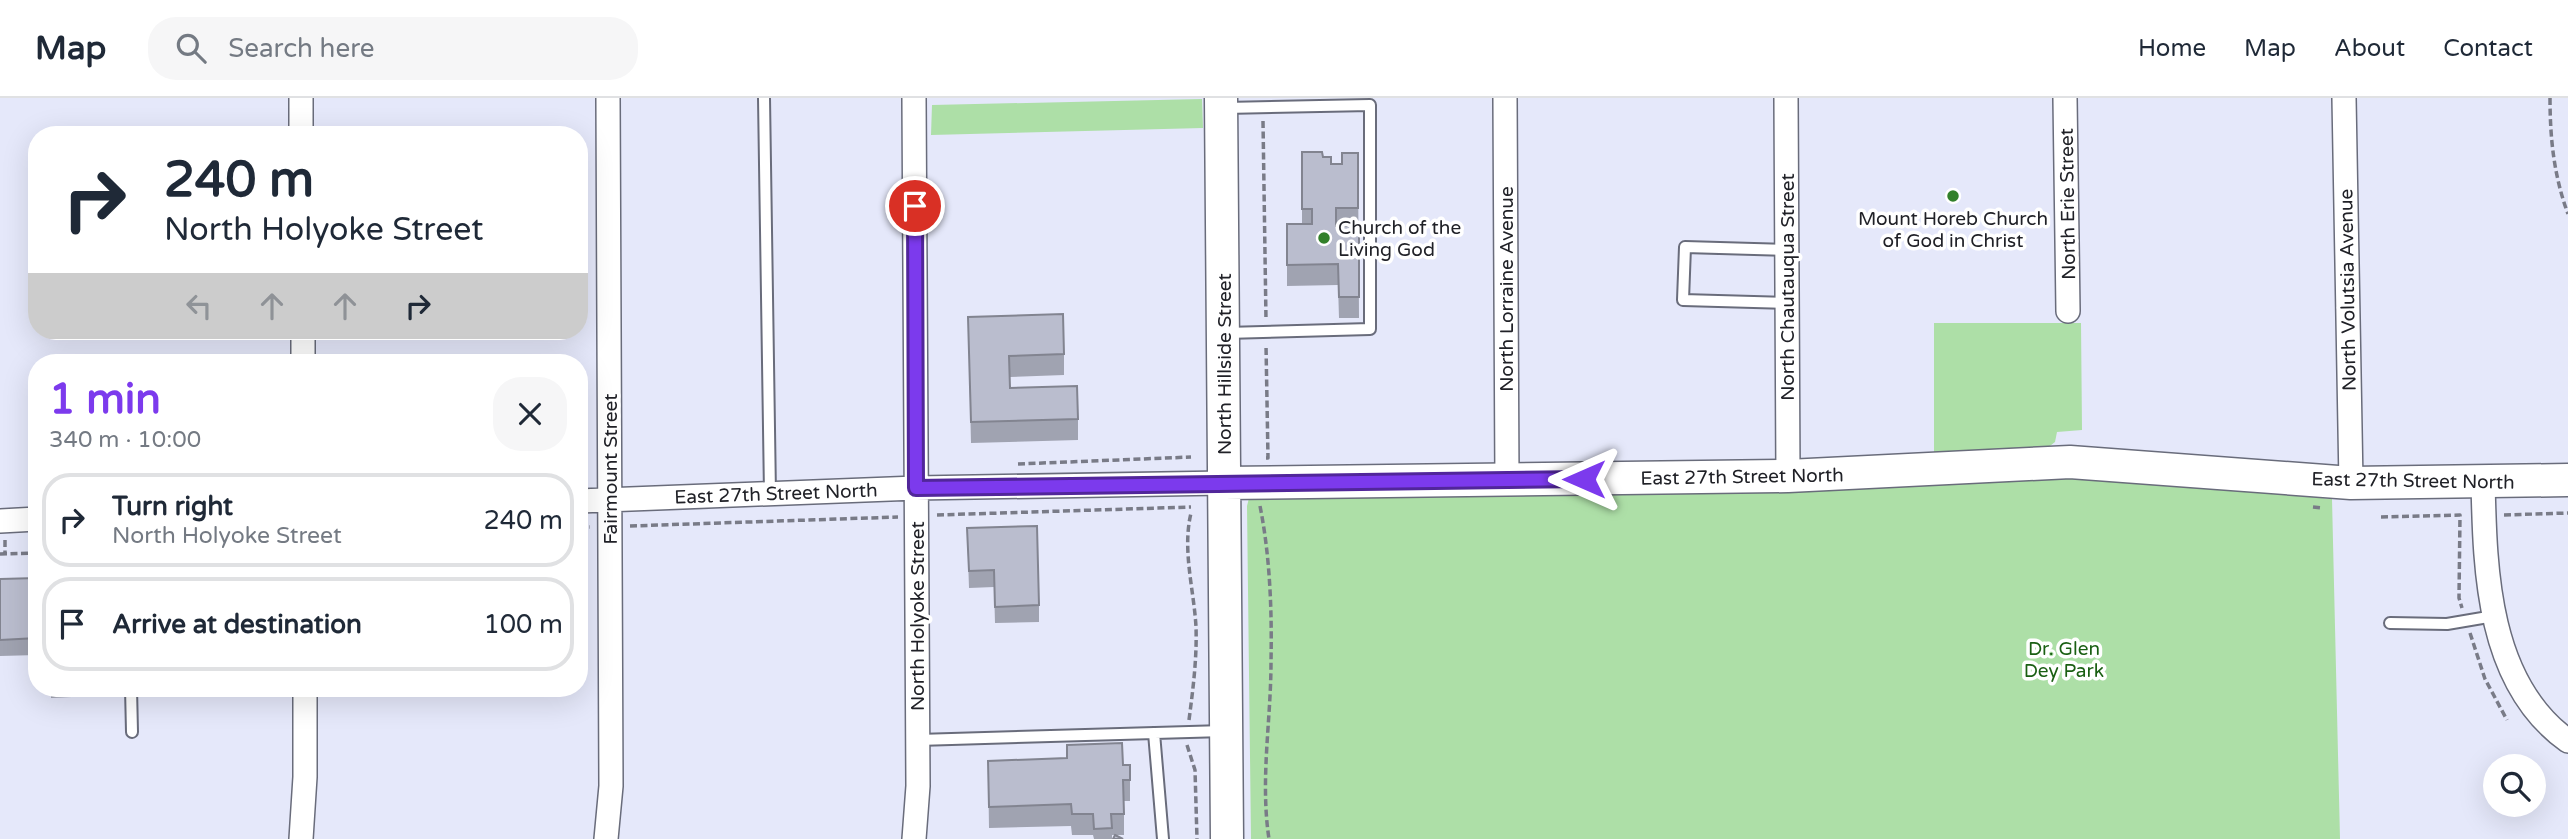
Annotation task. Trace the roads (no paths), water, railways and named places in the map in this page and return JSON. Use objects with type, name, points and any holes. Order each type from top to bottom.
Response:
[{"type":"street","points":[[301,98],[302,126]]},
{"type":"street","name":"Fairmount Street","points":[[606,839],[611,786],[608,98]]},
{"type":"street","name":"North Holyoke Street","points":[[914,98],[918,740],[914,839]]},
{"type":"street","name":"North Lorraine Avenue","points":[[1505,98],[1507,480]]},
{"type":"street","name":"North Chautauqua Street","points":[[1786,98],[1788,476]]},
{"type":"street","name":"North Erie Street","points":[[2065,98],[2068,311]]},
{"type":"street","name":"North Volutsia Avenue","points":[[2344,98],[2351,483]]},
{"type":"street","name":"North Hillside Street","points":[[1221,103],[1227,839]]},
{"type":"street","name":"East 27th Street North","points":[[588,501],[916,488],[1788,476],[2070,462],[2351,483],[2568,480]]},
{"type":"street","points":[[2483,482],[2485,568],[2494,616],[2506,657],[2521,687],[2540,713],[2568,740]]},
{"type":"street","points":[[0,521],[28,519]]},
{"type":"street","points":[[301,839],[305,777],[304,697]]},
{"type":"lane","points":[[764,98],[770,494]]},
{"type":"lane","points":[[1221,103],[1263,106],[1370,105],[1370,329],[1223,333]]},
{"type":"lane","points":[[1786,250],[1685,247],[1683,300],[1787,303]]},
{"type":"lane","points":[[2390,623],[2447,624],[2494,616]]},
{"type":"lane","points":[[131,697],[132,732]]},
{"type":"lane","points":[[918,740],[1226,731]]},
{"type":"lane","points":[[1154,733],[1163,839]]},
{"type":"place","name":"Mount Horeb Church of God in Christ","points":[[1953,196]]},
{"type":"place","name":"Church of the Living God","points":[[1324,238]]},
{"type":"park label","name":"Dr. Glen Dey Park","points":[[2064,659]]}]
